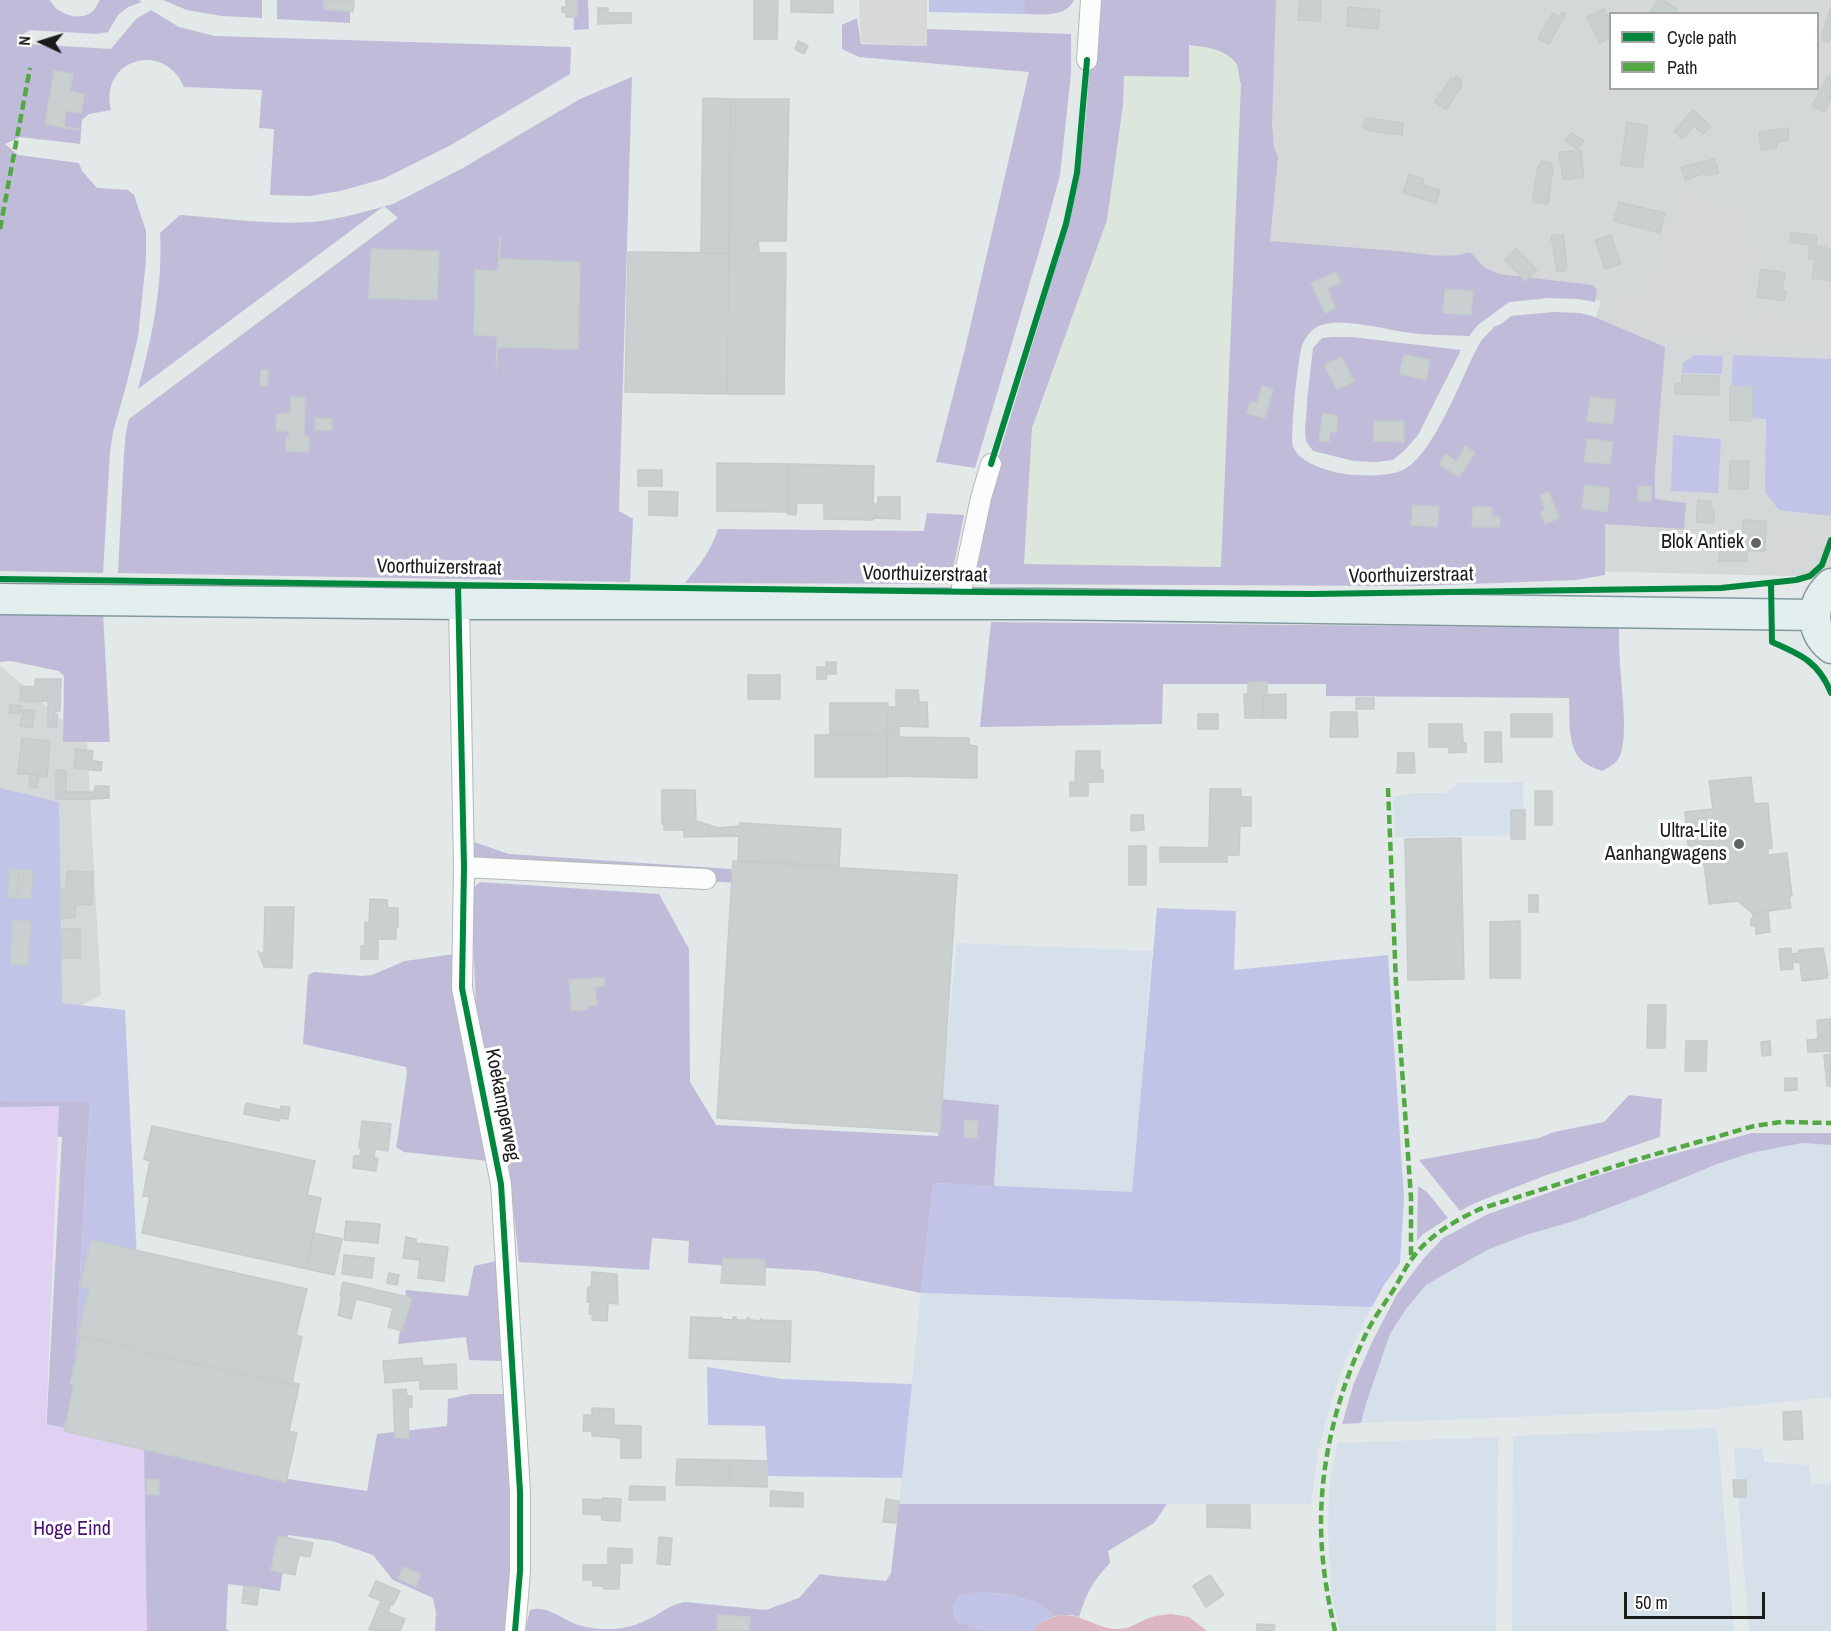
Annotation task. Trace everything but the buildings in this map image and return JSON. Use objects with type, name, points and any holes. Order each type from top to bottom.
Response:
[{"type":"main road","points":[[1831,584],[1823,591],[1816,603],[1814,615],[1818,632],[1831,648]]},
{"type":"main road","name":"Voorthuizerstraat","points":[[0,599],[459,604],[961,604],[1814,615]]},
{"type":"street","points":[[1088,60],[1091,0]]},
{"type":"street","name":"Voorthuizerstraat","points":[[961,604],[961,592],[981,498],[991,464]]},
{"type":"street","name":"Koekamperweg","points":[[459,604],[464,867],[462,988],[501,1184],[520,1492],[520,1571],[515,1631]]},
{"type":"street","points":[[464,867],[706,879]]},
{"type":"shaded area","points":[[859,0],[927,0],[927,46],[861,43]]},
{"type":"shaded area","points":[[929,0],[1025,0],[1025,14],[929,12]]},
{"type":"shaded area","points":[[1262,0],[1831,0],[1831,577],[1583,571],[1561,434],[1601,301],[1259,239]]},
{"type":"shaded area","points":[[1188,45],[1206,47],[1225,54],[1237,65],[1241,85],[1221,567],[1024,564],[1032,428],[1107,220],[1123,105],[1124,76],[1189,77]]},
{"type":"shaded area","points":[[1678,197],[1754,208],[1739,317],[1831,321],[1831,344],[1664,340],[1650,332],[1649,324],[1615,323],[1616,295],[1651,297],[1655,236],[1676,237]]},
{"type":"shaded area","points":[[1694,355],[1723,356],[1722,374],[1682,373],[1683,363]]},
{"type":"shaded area","points":[[1733,355],[1831,359],[1831,516],[1779,510],[1765,492],[1766,419],[1730,417]]},
{"type":"shaded area","points":[[1673,435],[1721,439],[1718,493],[1671,491]]},
{"type":"shaded area","points":[[1766,533],[1812,535],[1808,562],[1800,567],[1748,574],[1748,551],[1765,551]]},
{"type":"shaded area","points":[[0,665],[87,742],[101,995],[0,1047]]},
{"type":"shaded area","points":[[1523,782],[1524,835],[1395,837],[1393,797],[1416,793],[1446,793],[1459,783]]},
{"type":"shaded area","points":[[0,788],[59,802],[62,1003],[125,1010],[146,1448],[71,1431],[90,1103],[0,1101]]},
{"type":"shaded area","points":[[1157,908],[1236,911],[1234,970],[1388,955],[1404,1198],[1400,1263],[1372,1307],[921,1293],[933,1183],[1132,1192]]},
{"type":"shaded area","points":[[957,943],[1152,951],[1132,1193],[994,1186],[998,1106],[941,1099]]},
{"type":"shaded area","points":[[1802,1143],[1831,1145],[1831,1397],[1716,1409],[1361,1423],[1390,1334],[1406,1309],[1426,1285],[1487,1250],[1526,1235],[1574,1221],[1717,1164],[1751,1153]]},
{"type":"shaded area","points":[[921,1293],[1372,1307],[1345,1361],[1331,1402],[1318,1451],[1311,1504],[899,1504]]},
{"type":"shaded area","points":[[707,1367],[782,1379],[912,1384],[902,1478],[768,1476],[765,1426],[708,1425]]},
{"type":"shaded area","points":[[1717,1428],[1734,1631],[1512,1631],[1513,1436]]},
{"type":"shaded area","points":[[1498,1437],[1496,1631],[1340,1631],[1331,1593],[1328,1526],[1330,1481],[1338,1443]]},
{"type":"shaded area","points":[[1734,1448],[1763,1449],[1764,1462],[1809,1465],[1811,1484],[1831,1483],[1831,1631],[1749,1631]]},
{"type":"shaded area","points":[[977,1592],[1008,1594],[1035,1602],[1055,1616],[1040,1623],[1034,1631],[985,1631],[956,1621],[953,1604],[959,1596]]},
{"type":"shaded area","points":[[1171,1614],[1189,1617],[1207,1631],[1034,1631],[1042,1622],[1058,1616],[1068,1615],[1112,1629],[1121,1629],[1152,1617]]},
{"type":"green space","points":[[0,0],[50,0],[62,13],[75,16],[92,12],[100,0],[139,0],[142,2],[128,7],[118,15],[108,32],[96,34],[30,30],[20,36],[29,44],[111,49],[136,19],[151,10],[179,27],[215,36],[571,47],[570,74],[451,145],[383,179],[340,191],[309,196],[270,195],[274,129],[259,128],[262,90],[184,87],[175,72],[162,64],[149,60],[136,62],[124,68],[115,78],[110,92],[111,110],[89,114],[82,120],[80,144],[20,137],[5,144],[18,155],[79,163],[82,171],[97,188],[128,190],[134,195],[146,231],[146,260],[138,337],[113,432],[110,452],[103,573],[0,571]]},
{"type":"green space","points":[[163,0],[262,0],[262,18],[222,16],[187,10]]},
{"type":"green space","points":[[277,0],[323,0],[323,4],[350,3],[350,23],[277,19]]},
{"type":"green space","points":[[573,0],[588,0],[589,29],[574,30]]},
{"type":"green space","points":[[1025,0],[1074,0],[1065,10],[1053,14],[1025,14]]},
{"type":"green space","points":[[1094,0],[1276,0],[1272,124],[1274,147],[1278,157],[1270,241],[1433,255],[1470,252],[1485,268],[1499,274],[1592,285],[1597,289],[1595,302],[1549,298],[1509,302],[1478,325],[1469,336],[1410,333],[1348,323],[1324,324],[1315,328],[1303,344],[1298,365],[1292,439],[1296,451],[1310,463],[1342,473],[1380,475],[1405,469],[1426,448],[1445,415],[1481,341],[1494,327],[1511,316],[1553,312],[1580,313],[1665,347],[1655,499],[1686,503],[1684,529],[1605,524],[1605,575],[1576,580],[1416,586],[970,584],[985,508],[1001,448],[1063,243],[1079,179]],"holes":[[[1189,45],[1216,50],[1228,55],[1237,65],[1241,84],[1221,567],[1024,564],[1032,428],[1107,220],[1123,105],[1124,76],[1189,77]]]},
{"type":"green space","points":[[857,18],[861,44],[927,46],[927,29],[1071,34],[1071,74],[1060,175],[975,468],[936,462],[965,349],[1029,72],[859,57],[842,49],[842,25]]},
{"type":"green space","points":[[632,77],[619,511],[633,519],[630,582],[118,573],[124,454],[129,419],[398,218],[384,206],[393,204],[463,168],[580,99]]},
{"type":"green space","points":[[383,207],[138,389],[148,351],[158,292],[160,233],[180,215],[295,223],[332,219]]},
{"type":"green space","points":[[1352,337],[1461,350],[1418,435],[1393,460],[1354,461],[1313,451],[1306,441],[1305,429],[1313,348],[1322,338]]},
{"type":"green space","points":[[927,513],[964,515],[950,584],[685,583],[704,557],[718,529],[924,531]]},
{"type":"green space","points":[[0,613],[103,614],[110,742],[63,742],[64,676],[59,671],[11,661],[0,662]]},
{"type":"green space","points":[[991,622],[1619,628],[1624,720],[1622,749],[1616,762],[1602,771],[1587,765],[1580,759],[1571,738],[1569,698],[1326,696],[1326,684],[1163,684],[1162,724],[980,727]]},
{"type":"green space","points":[[471,841],[509,854],[731,869],[736,883],[470,865]]},
{"type":"green space","points":[[480,882],[659,894],[689,949],[690,1082],[716,1125],[938,1136],[941,1099],[999,1105],[994,1186],[933,1183],[921,1293],[816,1271],[688,1263],[689,1241],[652,1238],[649,1270],[519,1262],[508,1157],[476,1006],[471,890]]},
{"type":"green space","points":[[455,954],[488,1161],[404,1152],[396,1147],[406,1067],[303,1044],[308,975],[314,972],[372,975],[405,961]]},
{"type":"green space","points":[[1629,1095],[1662,1099],[1660,1137],[1544,1176],[1460,1211],[1419,1160],[1539,1138],[1554,1132],[1604,1122]]},
{"type":"green space","points":[[0,1101],[90,1102],[71,1431],[288,1479],[367,1491],[377,1434],[447,1426],[448,1399],[471,1394],[504,1394],[509,1476],[511,1576],[505,1631],[435,1631],[436,1613],[433,1598],[393,1580],[373,1555],[332,1541],[288,1535],[280,1591],[228,1584],[226,1629],[229,1631],[36,1631],[0,1546],[40,1546],[62,1137],[0,1132]]},
{"type":"green space","name":"Hoge Eind","points":[[59,1106],[46,1424],[144,1444],[147,1631],[0,1631],[0,1107]]},
{"type":"green space","points":[[1752,1133],[1831,1133],[1831,1145],[1802,1143],[1751,1153],[1717,1164],[1574,1221],[1526,1235],[1487,1250],[1426,1285],[1406,1309],[1390,1334],[1361,1423],[1342,1424],[1354,1383],[1397,1294],[1424,1258],[1443,1238],[1488,1214],[1596,1176]]},
{"type":"green space","points":[[1418,1186],[1427,1192],[1448,1218],[1422,1235],[1417,1241]]},
{"type":"green space","points":[[497,1261],[503,1361],[469,1360],[466,1337],[398,1344],[406,1290],[468,1296],[474,1266]]},
{"type":"green space","points":[[899,1504],[1167,1504],[1154,1523],[1108,1551],[1110,1563],[1091,1588],[1079,1617],[1055,1616],[1035,1602],[1008,1594],[978,1592],[959,1596],[953,1605],[956,1621],[985,1631],[525,1631],[530,1610],[536,1609],[547,1610],[585,1627],[618,1629],[641,1623],[671,1606],[685,1602],[766,1610],[799,1598],[820,1574],[886,1581],[891,1573]]},
{"type":"marked path","points":[[0,229],[30,68]]},
{"type":"marked path","points":[[1388,788],[1396,983],[1411,1198],[1411,1260]]},
{"type":"marked path","points":[[1335,1631],[1322,1550],[1322,1498],[1328,1448],[1348,1375],[1368,1330],[1418,1251],[1433,1236],[1480,1209],[1635,1160],[1754,1126],[1781,1122],[1831,1123]]},
{"type":"cycle path","points":[[991,464],[1066,224],[1077,173],[1087,60]]},
{"type":"cycle path","points":[[0,579],[1312,594],[1721,588],[1796,580],[1810,576],[1822,565],[1831,540]]},
{"type":"cycle path","points":[[1771,583],[1772,642],[1814,666],[1831,693]]},
{"type":"cycle path","points":[[458,585],[464,867],[462,988],[501,1184],[520,1492],[520,1571],[515,1631]]},
{"type":"place","name":"Blok Antiek","points":[[1756,543]]},
{"type":"place","name":"Ultra-Lite Aanhangwagens","points":[[1739,844]]}]
